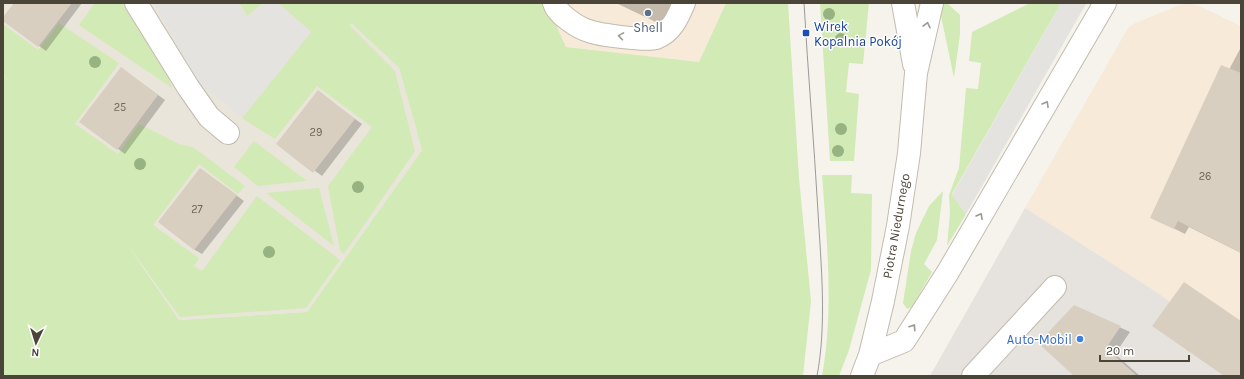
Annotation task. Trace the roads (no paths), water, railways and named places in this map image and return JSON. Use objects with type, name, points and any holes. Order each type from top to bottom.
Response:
[{"type":"street","points":[[136,3],[188,87],[209,117],[228,132]]},
{"type":"street","points":[[554,3],[555,8],[568,20],[588,31],[641,39],[656,38],[667,31],[676,22],[684,3]]},
{"type":"street","name":"Piotra Niedurnego","points":[[904,3],[916,73]]},
{"type":"street","name":"Piotra Niedurnego","points":[[862,376],[870,356],[883,302],[898,226],[909,147],[916,73],[932,3]]},
{"type":"street","points":[[870,356],[904,340],[948,272],[1105,3]]},
{"type":"street","points":[[973,376],[1055,287]]},
{"type":"tram line","points":[[804,3],[821,253],[823,315],[817,376]]},
{"type":"place","name":"Shell","points":[[648,13]]},
{"type":"place","name":"Wirek Kopalnia Pokój","points":[[806,33]]},
{"type":"place","name":"Auto-Mobil","points":[[1080,339]]}]
